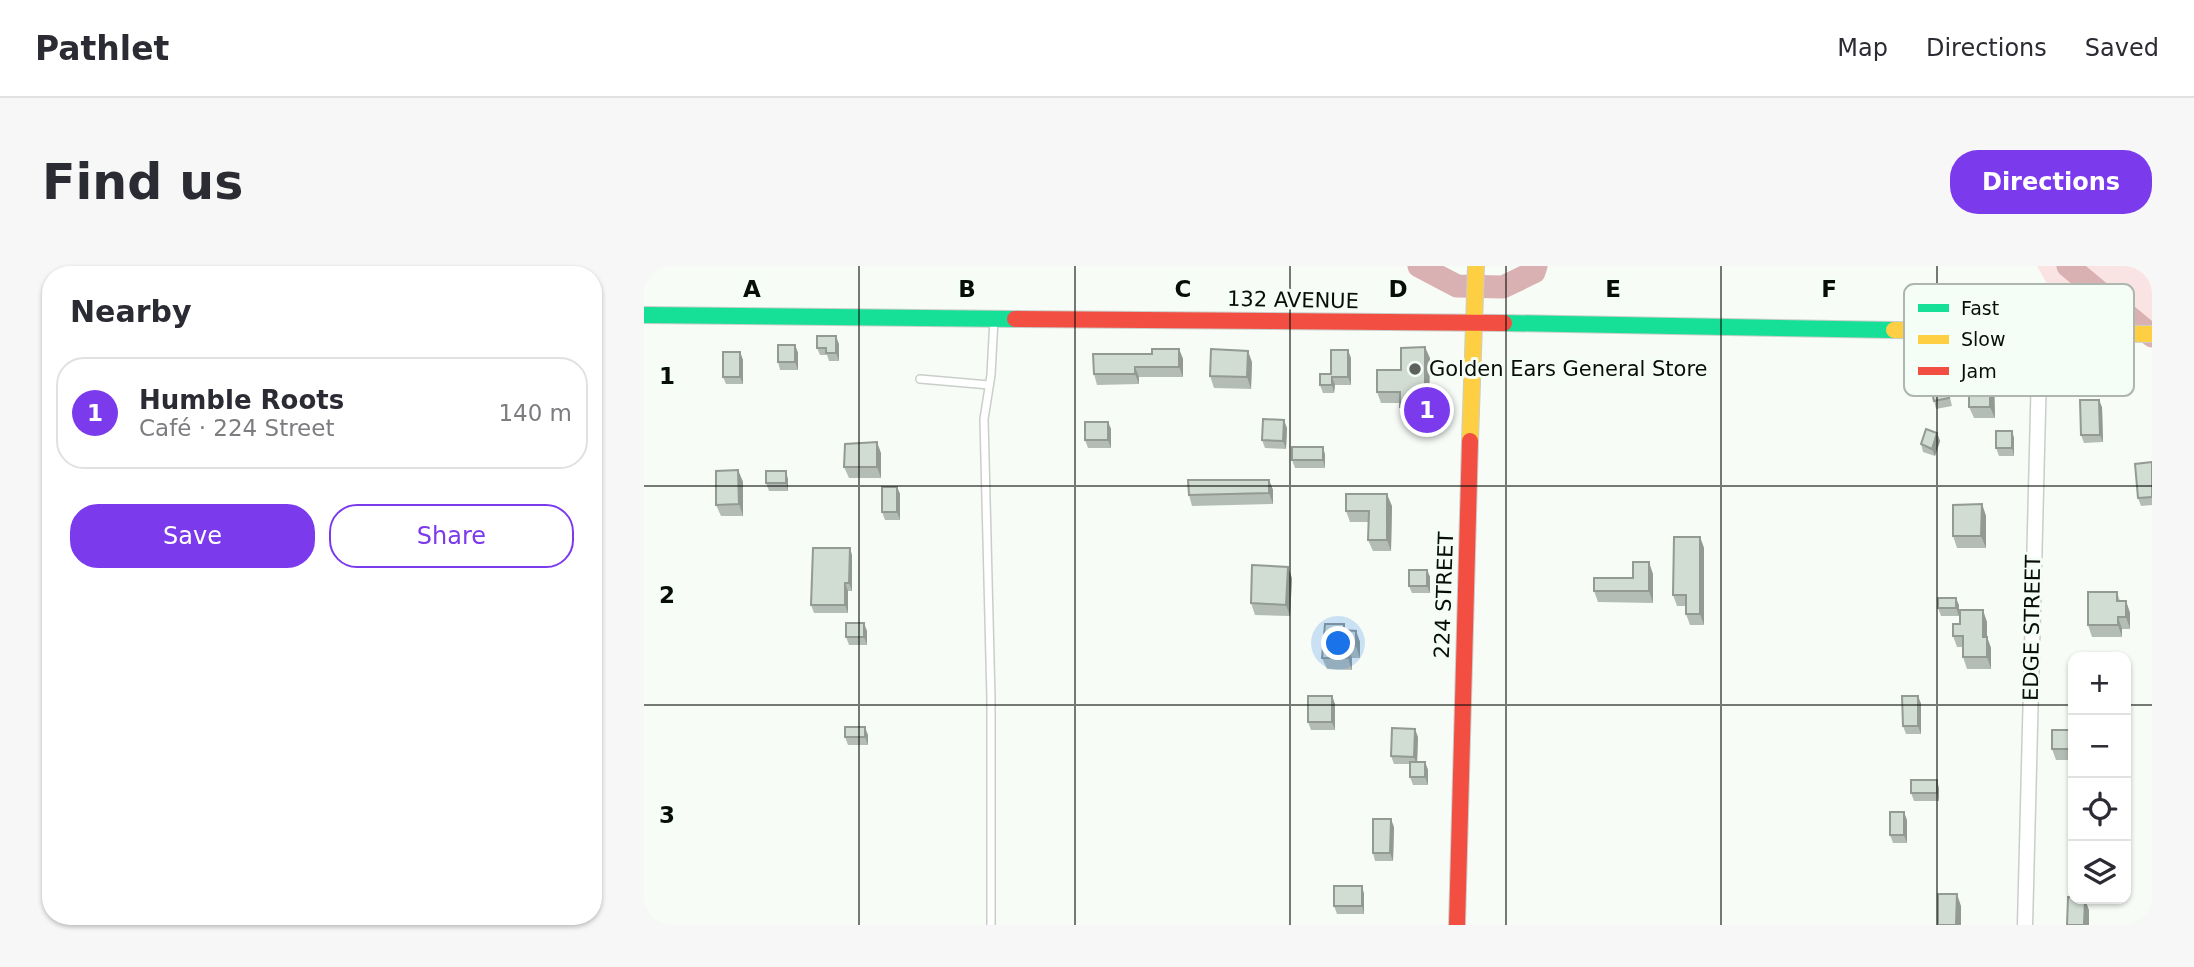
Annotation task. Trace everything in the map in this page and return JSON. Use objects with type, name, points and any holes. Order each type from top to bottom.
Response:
[{"type":"main road","name":"224 STREET","points":[[1457,925],[1464,598],[1476,269]]},
{"type":"main road","name":"132 AVENUE","points":[[644,315],[1904,330]]},
{"type":"main road","name":"132 AVENUE","points":[[2134,334],[2152,334]]},
{"type":"street","name":"EDGE STREET","points":[[2025,925],[2038,396]]},
{"type":"lane","points":[[991,925],[990,672],[984,419],[994,318]]},
{"type":"lane","points":[[920,379],[989,384]]},
{"type":"shaded area","points":[[2037,266],[2152,266],[2152,334],[2134,334],[2134,284],[2047,284]]},
{"type":"building","points":[[817,336],[836,336],[836,353],[826,353],[826,348],[817,348]]},
{"type":"building","points":[[778,345],[795,345],[795,362],[778,362]]},
{"type":"building","points":[[1425,347],[1425,393],[1443,393],[1443,404],[1400,407],[1400,392],[1377,392],[1377,370],[1401,370],[1401,348]]},
{"type":"building","points":[[1152,349],[1179,349],[1179,367],[1135,367],[1135,374],[1094,374],[1093,354],[1152,354]]},
{"type":"building","points":[[1211,349],[1248,351],[1247,377],[1210,376]]},
{"type":"building","points":[[1331,350],[1348,350],[1348,377],[1332,377],[1332,385],[1320,385],[1320,374],[1331,374]]},
{"type":"building","points":[[723,352],[740,352],[740,377],[723,377]]},
{"type":"building","points":[[1933,396],[1949,396],[1949,398],[1934,401]]},
{"type":"building","points":[[1969,396],[1990,396],[1990,407],[1969,407]]},
{"type":"building","points":[[2080,400],[2099,400],[2100,435],[2081,435]]},
{"type":"building","points":[[1263,419],[1284,420],[1283,441],[1262,440]]},
{"type":"building","points":[[1085,422],[1108,422],[1108,440],[1085,440]]},
{"type":"building","points":[[1926,429],[1937,433],[1932,449],[1921,444]]},
{"type":"building","points":[[1996,431],[2012,431],[2012,448],[1996,448]]},
{"type":"building","points":[[877,442],[877,467],[844,467],[845,444]]},
{"type":"building","points":[[1292,447],[1323,447],[1323,460],[1292,460]]},
{"type":"building","points":[[2152,462],[2152,497],[2138,498],[2135,464]]},
{"type":"building","points":[[738,470],[739,504],[716,505],[716,471]]},
{"type":"building","points":[[766,471],[786,471],[786,483],[766,483]]},
{"type":"building","points":[[1188,480],[1269,480],[1269,493],[1189,495]]},
{"type":"building","points":[[882,487],[897,487],[897,512],[882,512]]},
{"type":"building","points":[[1346,494],[1387,494],[1387,540],[1368,540],[1369,511],[1346,511]]},
{"type":"building","points":[[1982,504],[1981,536],[1953,536],[1953,505]]},
{"type":"building","points":[[1674,537],[1700,537],[1700,614],[1686,614],[1686,595],[1673,595]]},
{"type":"building","points":[[813,548],[850,548],[845,605],[811,605]]},
{"type":"building","points":[[1633,562],[1649,562],[1649,591],[1594,591],[1594,578],[1633,578]]},
{"type":"building","points":[[1252,565],[1288,567],[1286,605],[1251,603]]},
{"type":"building","points":[[1409,570],[1427,570],[1427,586],[1409,586]]},
{"type":"building","points":[[2088,592],[2117,592],[2117,601],[2126,601],[2126,617],[2118,617],[2118,625],[2088,625]]},
{"type":"building","points":[[1938,598],[1956,598],[1956,608],[1938,608]]},
{"type":"building","points":[[1960,610],[1983,610],[1983,637],[1987,637],[1987,657],[1963,657],[1963,636],[1953,636],[1953,624],[1960,624]]},
{"type":"building","points":[[846,623],[864,623],[864,637],[846,637]]},
{"type":"building","points":[[1325,624],[1344,624],[1344,630],[1356,631],[1356,646],[1348,646],[1348,658],[1322,658]]},
{"type":"building","points":[[1308,696],[1332,696],[1332,722],[1308,722]]},
{"type":"building","points":[[1902,696],[1918,696],[1918,726],[1903,726]]},
{"type":"building","points":[[845,727],[865,727],[865,737],[845,737]]},
{"type":"building","points":[[1392,728],[1415,729],[1414,757],[1391,756]]},
{"type":"building","points":[[2052,730],[2068,730],[2068,749],[2052,749]]},
{"type":"building","points":[[1410,762],[1425,762],[1425,777],[1410,777]]},
{"type":"building","points":[[1911,780],[1937,780],[1937,793],[1911,793]]},
{"type":"building","points":[[1890,812],[1904,812],[1904,835],[1890,835]]},
{"type":"building","points":[[1373,819],[1391,819],[1390,853],[1373,853]]},
{"type":"building","points":[[1334,886],[1362,886],[1362,906],[1334,906]]},
{"type":"building","points":[[1938,894],[1957,894],[1956,925],[1938,925]]},
{"type":"building","points":[[2068,897],[2068,904],[2085,904],[2084,925],[2067,925]]},
{"type":"waterway","points":[[1419,266],[1457,286],[1503,287],[1534,272],[1536,266]]},
{"type":"waterway","points":[[2068,266],[2090,284]]},
{"type":"waterway","points":[[2134,321],[2152,336]]},
{"type":"traffic: fast","points":[[644,315],[1015,319]]},
{"type":"traffic: fast","points":[[1504,323],[1894,330]]},
{"type":"traffic: slow","points":[[1470,441],[1476,266]]},
{"type":"traffic: slow","points":[[1894,330],[1904,330]]},
{"type":"traffic: slow","points":[[2134,334],[2152,334]]},
{"type":"traffic: jam","points":[[1015,319],[1504,323]]},
{"type":"traffic: jam","points":[[1457,925],[1470,441]]},
{"type":"place","name":"Golden Ears General Store","points":[[1415,369]]},
{"type":"place","name":"Humble Roots","points":[[1427,410]]}]
